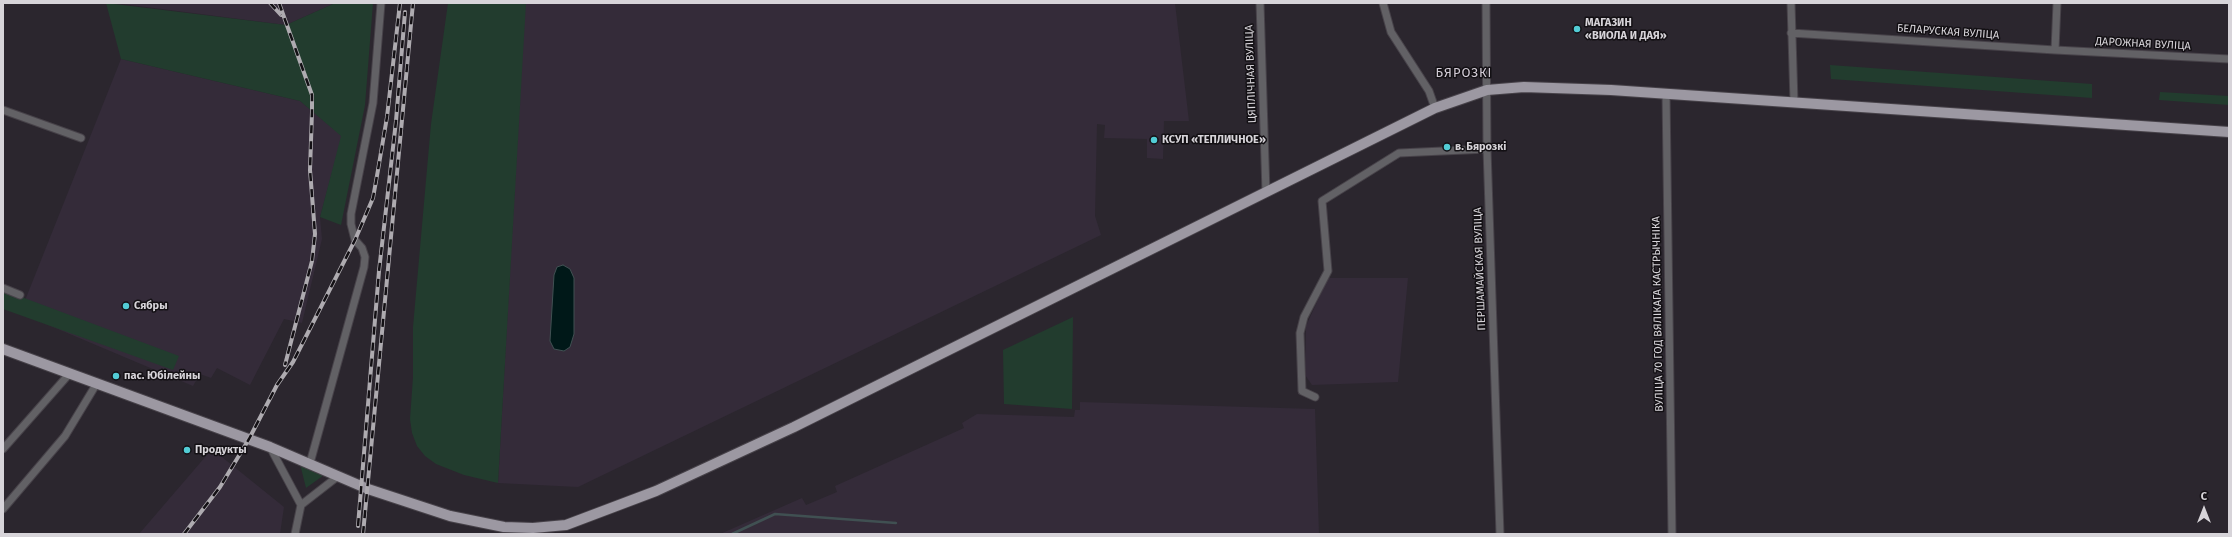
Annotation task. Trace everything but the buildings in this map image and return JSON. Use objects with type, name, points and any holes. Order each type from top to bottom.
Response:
[{"type":"main road","points":[[3,349],[270,447],[310,463],[337,477],[406,502],[478,522],[504,527],[534,528],[566,525],[656,491],[794,427],[1074,286],[1266,193],[1435,108],[1487,90],[1524,87],[1666,93],[2229,132]]},
{"type":"street","points":[[310,463],[364,267],[365,257],[362,248],[355,240],[351,224],[373,103],[381,3]]},
{"type":"street","name":"ЦЯПЛІЧНАЯ ВУЛІЦА","points":[[1260,3],[1266,193]]},
{"type":"street","points":[[1383,3],[1391,32],[1429,91],[1435,108]]},
{"type":"street","name":"ПЕРШАМАЙСКАЯ ВУЛІЦА","points":[[1486,3],[1487,149],[1500,534]]},
{"type":"street","points":[[1791,3],[1794,102]]},
{"type":"street","points":[[2055,50],[2057,3]]},
{"type":"street","name":"БЕЛАРУСКАЯ ВУЛІЦА","points":[[1791,34],[2055,50]]},
{"type":"street","name":"ДАРОЖНАЯ ВУЛІЦА","points":[[2055,50],[2229,59]]},
{"type":"street","name":"ВУЛІЦА 70 ГОД ВЯЛІКАГА КАСТРЫЧНІКА","points":[[1666,93],[1672,534]]},
{"type":"street","points":[[3,110],[81,138]]},
{"type":"street","points":[[1315,397],[1302,390],[1300,333],[1304,317],[1328,271],[1322,201],[1399,153],[1487,149]]},
{"type":"street","points":[[3,288],[20,295]]},
{"type":"street","points":[[3,449],[70,373]]},
{"type":"street","points":[[3,509],[65,436],[97,383]]},
{"type":"street","points":[[270,447],[301,505],[295,534]]},
{"type":"street","points":[[301,505],[337,477]]},
{"type":"shaded area","points":[[115,3],[335,3],[286,25]]},
{"type":"shaded area","points":[[525,3],[1175,3],[1189,121],[1164,121],[1163,159],[1147,158],[1147,139],[1104,138],[1105,125],[1097,124],[1095,216],[1101,235],[578,487],[498,483]]},
{"type":"shaded area","points":[[121,59],[300,101],[342,136],[320,217],[322,239],[302,323],[284,319],[250,385],[217,368],[211,378],[200,374],[193,386],[20,313]]},
{"type":"shaded area","points":[[563,265],[570,269],[574,278],[574,334],[570,347],[564,351],[554,349],[550,341],[554,275],[557,267]]},
{"type":"shaded area","points":[[1328,278],[1408,278],[1398,382],[1312,385],[1305,375],[1306,326]]},
{"type":"shaded area","points":[[1080,402],[1315,409],[1319,534],[720,534],[802,498],[806,505],[837,492],[835,486],[964,428],[962,423],[977,414],[1074,417],[1075,410],[1080,410]]},
{"type":"shaded area","points":[[212,449],[284,507],[280,534],[139,534]]},
{"type":"green space","points":[[106,3],[286,25],[335,3],[373,3],[365,105],[341,225],[320,217],[341,136],[300,101],[121,59]]},
{"type":"green space","points":[[448,3],[526,3],[498,483],[464,475],[436,464],[425,456],[417,446],[412,433],[410,419],[413,377],[413,327],[431,124]]},
{"type":"green space","points":[[1830,65],[2092,84],[2092,98],[1831,79]]},
{"type":"green space","points":[[2160,92],[2229,96],[2229,105],[2159,100]]},
{"type":"green space","points":[[3,290],[179,356],[173,370],[3,309]]},
{"type":"green space","points":[[1073,317],[1072,409],[1004,404],[1003,350]]},
{"type":"green space","points":[[300,464],[324,475],[306,488]]},
{"type":"waterway","points":[[732,534],[775,514],[896,523]]},
{"type":"railway","points":[[270,3],[281,15]]},
{"type":"railway","points":[[279,3],[312,95],[310,170],[315,234],[312,261],[285,365]]},
{"type":"railway","points":[[184,534],[220,487],[249,439],[277,385],[293,362],[355,240],[373,198],[387,117],[400,3]]},
{"type":"railway","points":[[363,534],[413,3]]},
{"type":"railway","points":[[358,526],[379,271],[396,121],[405,12]]},
{"type":"place","name":"МАГАЗИН «ВИОЛА И ДАЯ»","points":[[1577,29]]},
{"type":"place","name":"КСУП «ТЕПЛИЧНОЕ»","points":[[1154,140]]},
{"type":"place","name":"в. Бярозкі","points":[[1447,147]]},
{"type":"place","name":"Сябры","points":[[126,306]]},
{"type":"place","name":"пас. Юбілейны","points":[[116,376]]},
{"type":"place","name":"Продукты","points":[[187,450]]},
{"type":"district","name":"БЯРОЗКІ","points":[[1464,73]]}]
